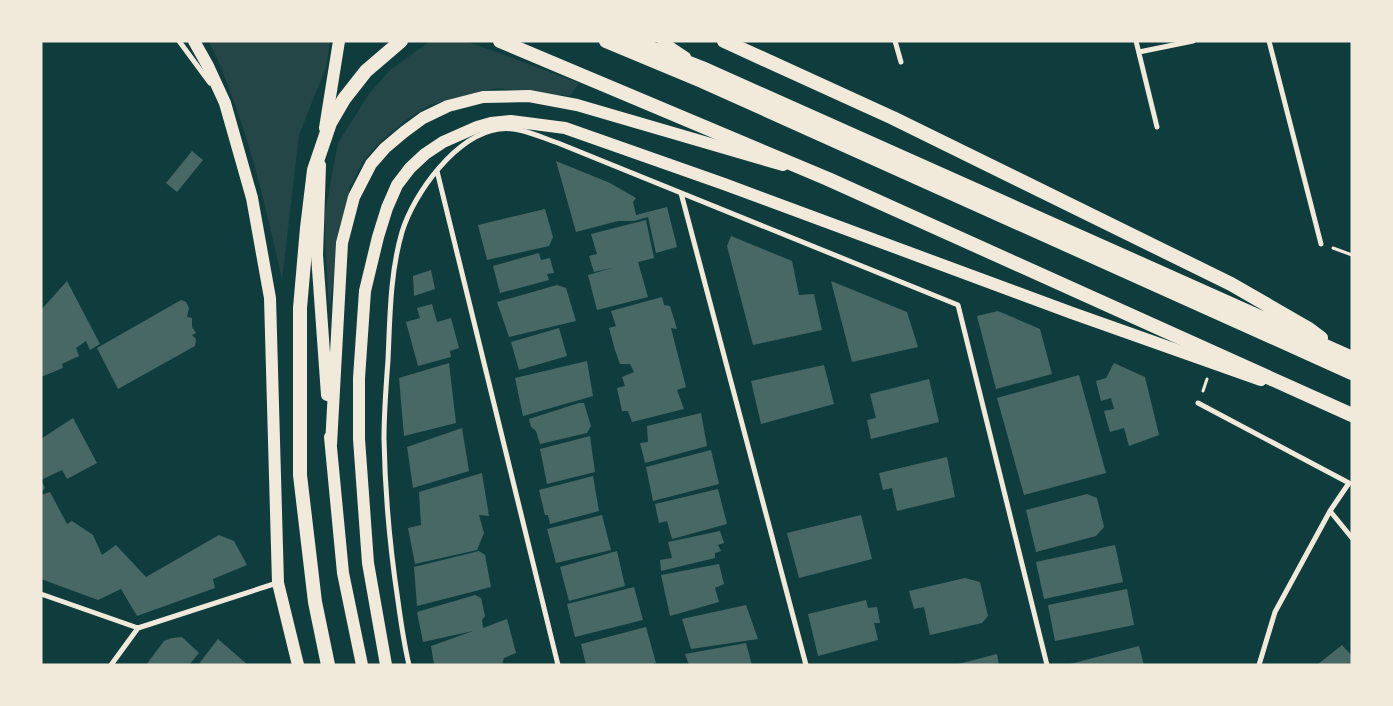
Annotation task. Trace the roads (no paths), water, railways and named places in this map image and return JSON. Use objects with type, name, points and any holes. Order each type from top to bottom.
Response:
[{"type":"highway","points":[[328,665],[314,602],[300,475],[300,308],[307,228],[314,170],[330,123],[344,99],[366,71],[401,41]]},
{"type":"highway","points":[[500,41],[828,179],[1352,412]]},
{"type":"highway","points":[[506,41],[1180,327],[1352,412]]},
{"type":"highway","points":[[606,41],[720,89],[1352,373]]},
{"type":"highway","points":[[633,41],[702,68],[1352,360]]},
{"type":"highway","points":[[724,41],[893,118],[1231,284],[1309,329],[1352,360]]},
{"type":"main road","points":[[194,41],[225,103],[252,198],[270,298],[278,583],[298,665]]},
{"type":"main road","points":[[339,41],[320,160],[317,255],[331,445],[343,573],[362,665]]},
{"type":"main road","points":[[662,41],[702,68]]},
{"type":"main road","points":[[331,445],[342,242],[354,197],[371,164],[385,148],[424,118],[448,106],[483,97],[529,96],[578,105],[828,179]]},
{"type":"main road","points":[[386,665],[368,563],[359,439],[359,378],[365,291],[378,237],[397,185],[410,168],[425,154],[443,142],[464,132],[491,123],[511,121],[565,128],[724,184],[1063,310],[1352,412]]},
{"type":"street","points":[[179,41],[225,103]]},
{"type":"street","points":[[895,41],[901,62]]},
{"type":"street","points":[[1136,41],[1157,127]]},
{"type":"street","points":[[1139,52],[1193,41]]},
{"type":"street","points":[[1269,41],[1321,244]]},
{"type":"street","points":[[409,665],[390,547],[384,438],[388,339],[396,254],[403,230],[416,199],[437,171],[449,157],[476,137],[500,128],[517,130],[558,143],[958,304],[1048,665]]},
{"type":"street","points":[[437,171],[558,665]]},
{"type":"street","points":[[681,193],[806,665]]},
{"type":"street","points":[[1198,403],[1349,483],[1330,511],[1275,612],[1259,665]]},
{"type":"street","points":[[1330,511],[1352,538]]},
{"type":"street","points":[[111,665],[138,628],[278,583]]},
{"type":"street","points":[[41,594],[138,628]]}]
